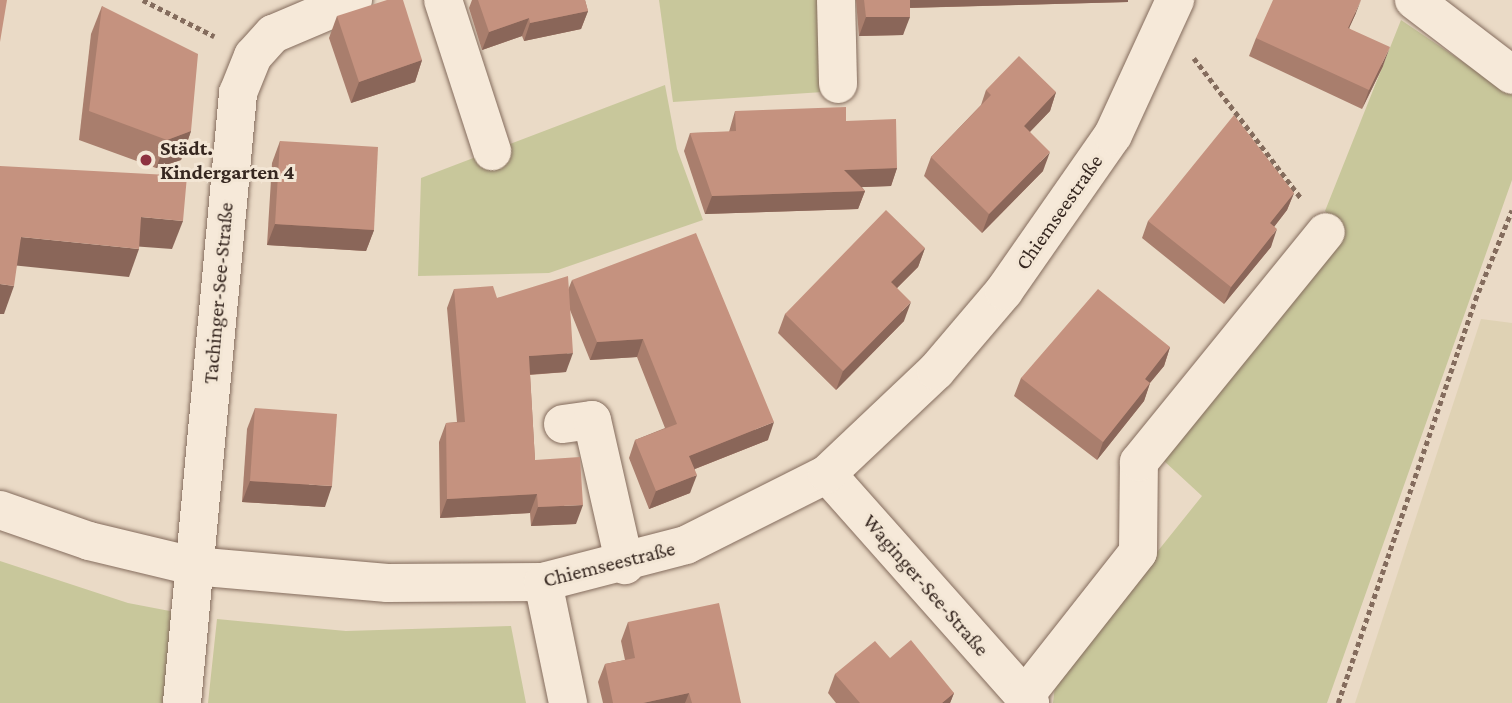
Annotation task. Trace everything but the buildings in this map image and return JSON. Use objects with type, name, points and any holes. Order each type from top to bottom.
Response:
[{"type":"street","name":"Tachinger-See-Straße","points":[[182,703],[238,93],[253,56],[293,22],[353,0]]},
{"type":"street","points":[[443,0],[492,151]]},
{"type":"street","points":[[836,0],[838,85]]},
{"type":"street","points":[[1414,0],[1512,75]]},
{"type":"street","name":"Chiemseestraße","points":[[0,510],[89,541],[193,566],[387,583],[543,582],[625,565],[743,521],[827,474],[936,371],[1004,291],[1113,135],[1169,17]]},
{"type":"street","name":"Waginger-See-Straße","points":[[827,474],[1027,700],[1138,552],[1136,505],[1139,462],[1326,232]]},
{"type":"street","points":[[591,419],[625,565]]},
{"type":"street","points":[[543,582],[568,703]]},
{"type":"path","points":[[143,0],[253,56]]},
{"type":"path","points":[[1169,17],[1326,232]]},
{"type":"path","points":[[1338,703],[1475,300],[1512,210]]},
{"type":"shaded area","points":[[1481,319],[1512,323],[1512,703],[1355,703]]},
{"type":"green space","points":[[659,0],[820,0],[823,92],[673,102]]},
{"type":"green space","points":[[1401,20],[1512,95],[1512,180],[1327,703],[1053,703],[1056,678],[1202,496],[1163,460],[1342,232],[1325,211]]},
{"type":"green space","points":[[665,85],[677,149],[703,220],[549,273],[418,276],[421,178]]},
{"type":"green space","points":[[0,561],[128,603],[175,612],[164,703],[0,703]]},
{"type":"green space","points":[[217,619],[346,631],[511,626],[526,703],[208,703]]},
{"type":"place","name":"Städt. Kindergarten 4","points":[[146,160]]}]
